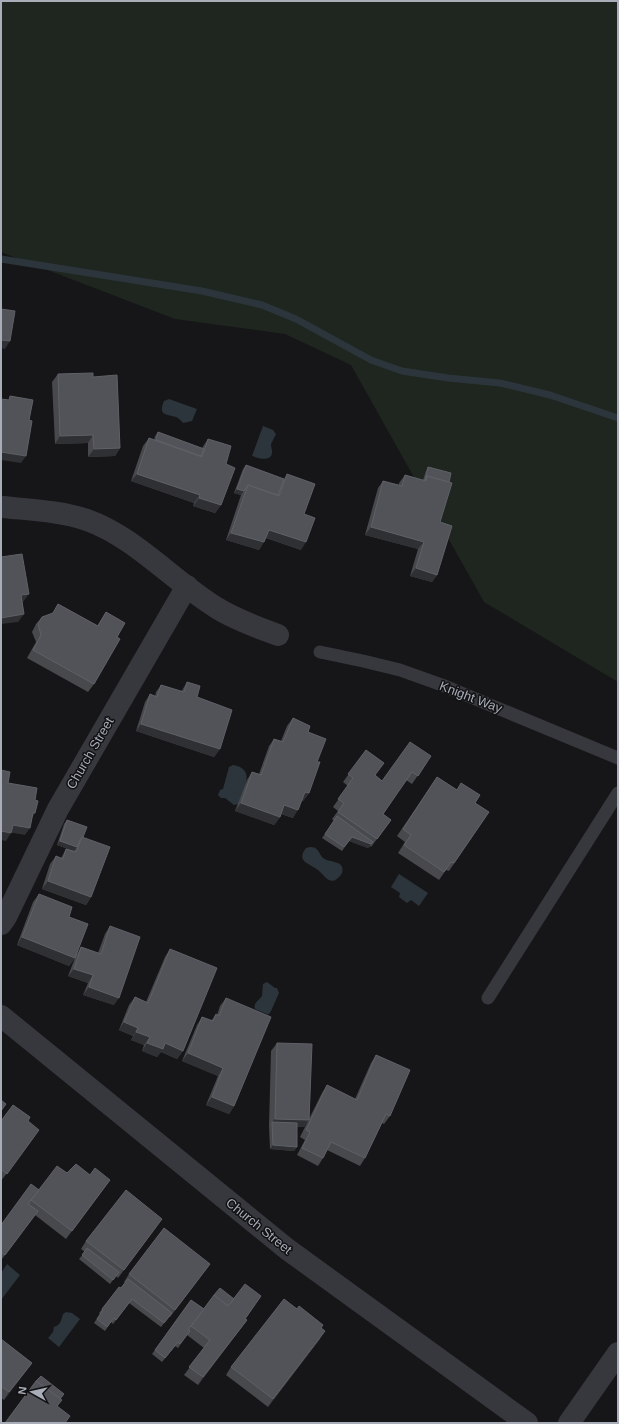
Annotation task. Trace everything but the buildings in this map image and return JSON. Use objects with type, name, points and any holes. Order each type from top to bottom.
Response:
[{"type":"street","points":[[3,507],[55,512],[87,520],[120,536],[216,608],[241,622],[278,635]]},
{"type":"street","name":"Church Street","points":[[1,924],[6,917],[58,809],[186,586]]},
{"type":"street","name":"Church Street","points":[[1,1016],[287,1249],[527,1423]]},
{"type":"street","points":[[569,1423],[618,1353]]},
{"type":"lane","name":"Knight Way","points":[[320,652],[400,670],[442,685],[618,758]]},
{"type":"lane","points":[[488,998],[618,793]]},
{"type":"shaded area","points":[[1,1],[618,1],[618,682],[484,602],[351,365],[285,334],[175,319],[1,252]]},
{"type":"shaded area","points":[[169,399],[197,409],[192,421],[183,423],[177,417],[164,413],[162,411],[162,406],[164,401]]},
{"type":"shaded area","points":[[263,426],[273,430],[276,434],[271,444],[272,455],[265,459],[252,456]]},
{"type":"shaded area","points":[[233,765],[240,767],[245,771],[246,775],[245,787],[238,804],[234,805],[218,795],[220,790],[223,789],[229,767]]},
{"type":"shaded area","points":[[310,847],[317,849],[326,860],[336,862],[342,866],[342,873],[338,878],[332,881],[330,880],[303,860],[303,853],[306,848]]},
{"type":"shaded area","points":[[399,874],[428,893],[419,906],[411,900],[407,903],[399,897],[400,893],[391,887]]},
{"type":"shaded area","points":[[267,982],[277,988],[279,993],[269,1014],[255,1009],[256,1003],[262,996],[263,984]]},
{"type":"shaded area","points":[[7,1264],[20,1275],[1,1300],[1,1273]]},
{"type":"shaded area","points":[[66,1312],[72,1313],[80,1319],[59,1347],[48,1338],[53,1332],[54,1327],[59,1324],[63,1314]]},
{"type":"waterway","points":[[1,259],[202,291],[262,305],[296,319],[371,360],[402,371],[448,378],[500,383],[550,395],[618,418]]}]
